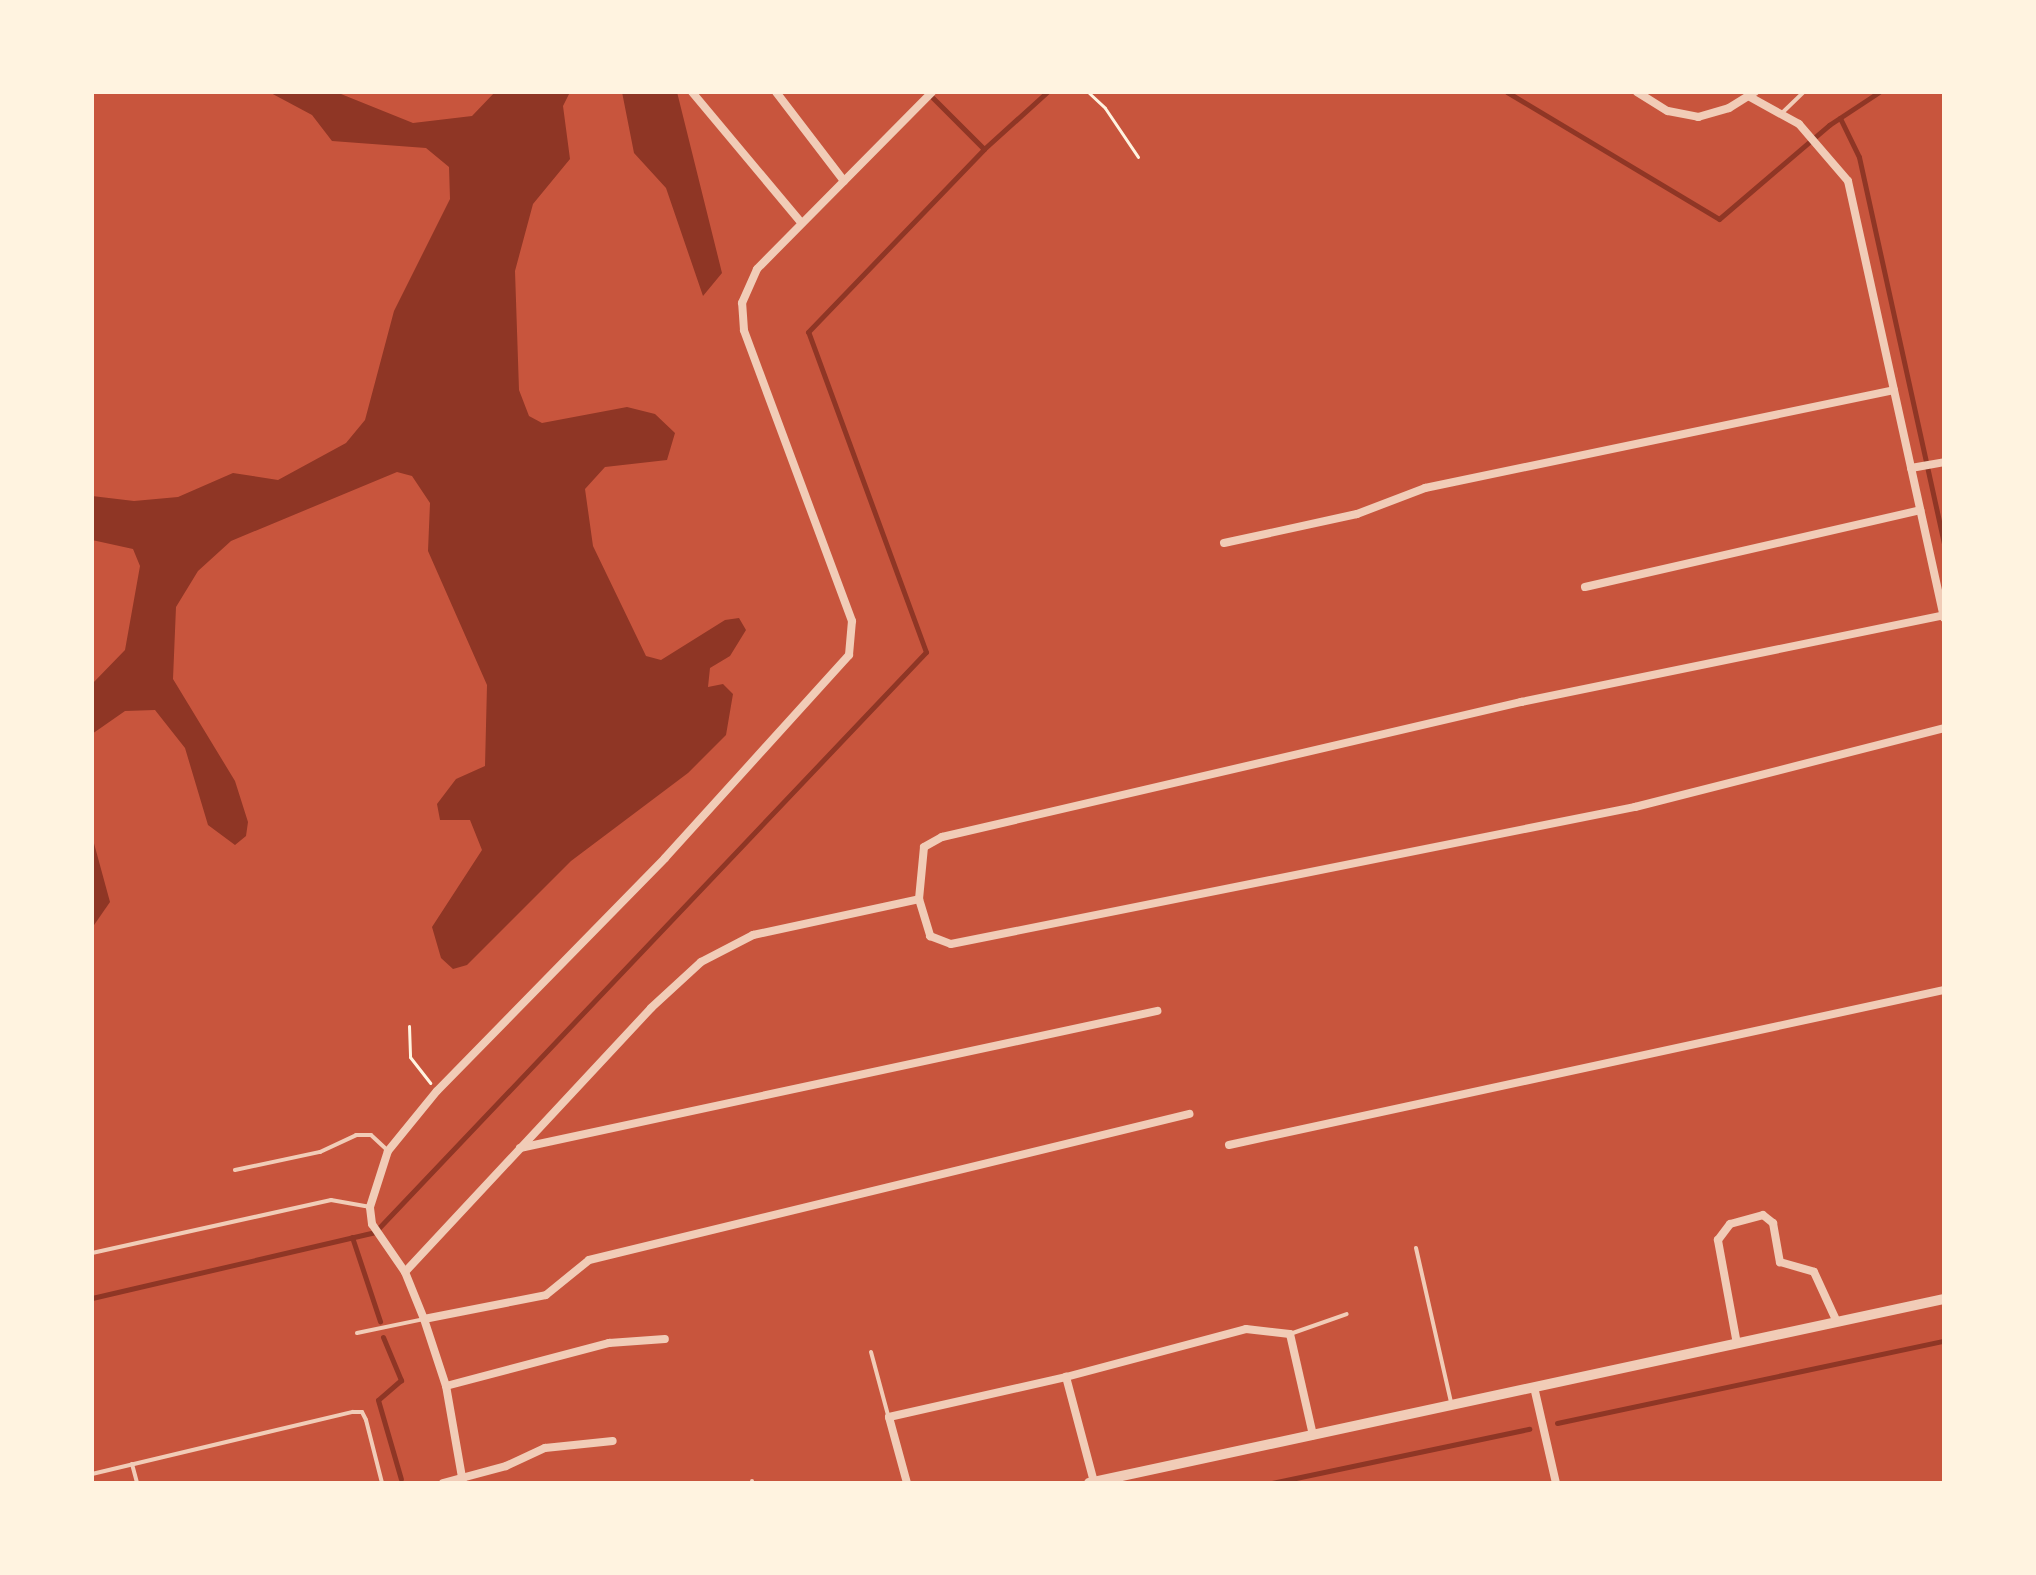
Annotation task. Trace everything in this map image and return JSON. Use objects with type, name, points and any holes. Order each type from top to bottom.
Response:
[{"type":"street","points":[[692,92],[800,221]]},
{"type":"street","points":[[776,92],[844,181]]},
{"type":"street","points":[[462,1481],[446,1386],[424,1319],[405,1272],[372,1224],[370,1207],[388,1151],[437,1091],[665,858],[849,655],[852,621],[744,330],[742,303],[749,284],[800,221],[932,92]]},
{"type":"street","points":[[1637,92],[1683,117],[1729,108],[1752,95],[1799,124],[1839,166],[1854,198],[1944,617],[1521,702],[942,837],[924,847],[919,899],[930,936],[951,944],[1635,807],[1944,728]]},
{"type":"street","points":[[1224,543],[1357,514],[1425,488],[1894,390]]},
{"type":"street","points":[[1914,467],[1944,462]]},
{"type":"street","points":[[1585,587],[1920,510]]},
{"type":"street","points":[[405,1272],[651,1008],[725,945],[919,899]]},
{"type":"street","points":[[1229,1145],[1944,990]]},
{"type":"street","points":[[519,1148],[1157,1011]]},
{"type":"street","points":[[424,1319],[546,1295],[589,1260],[1189,1114]]},
{"type":"street","points":[[1737,1344],[1718,1240],[1730,1224],[1763,1215],[1773,1223],[1780,1262],[1814,1272],[1837,1322]]},
{"type":"street","points":[[1066,1377],[1092,1482],[1125,1479],[1313,1435],[1944,1299]]},
{"type":"street","points":[[907,1483],[889,1417],[1066,1377],[1246,1329],[1290,1334],[1313,1435]]},
{"type":"street","points":[[446,1386],[609,1343],[665,1339]]},
{"type":"street","points":[[1534,1387],[1556,1483]]},
{"type":"street","points":[[443,1483],[462,1481],[545,1448],[613,1441]]},
{"type":"lane","points":[[1781,114],[1804,92]]},
{"type":"lane","points":[[235,1170],[320,1152],[356,1135],[371,1135],[388,1151]]},
{"type":"lane","points":[[92,1253],[331,1200],[370,1207]]},
{"type":"lane","points":[[1416,1248],[1452,1405]]},
{"type":"lane","points":[[1290,1334],[1347,1314]]},
{"type":"lane","points":[[357,1333],[424,1319]]},
{"type":"lane","points":[[871,1352],[889,1417]]},
{"type":"lane","points":[[92,1474],[362,1412],[382,1483]]},
{"type":"lane","points":[[132,1464],[137,1483]]},
{"type":"path","points":[[1088,92],[1105,108],[1138,157]]},
{"type":"path","points":[[409,1026],[410,1057],[437,1091]]},
{"type":"shaded area","points":[[269,92],[336,92],[413,123],[472,116],[495,92],[570,92],[563,106],[570,159],[533,204],[515,271],[519,390],[529,416],[542,423],[627,407],[655,414],[675,433],[667,460],[605,467],[585,489],[593,546],[646,656],[661,660],[725,620],[739,618],[746,630],[730,656],[710,668],[708,687],[723,684],[733,694],[726,735],[688,773],[571,861],[467,965],[453,969],[441,958],[432,927],[482,850],[470,820],[440,820],[437,804],[456,779],[485,766],[487,685],[428,551],[430,503],[412,476],[397,472],[231,541],[198,571],[176,607],[173,679],[235,781],[248,822],[246,836],[235,845],[208,825],[185,748],[155,710],[125,711],[92,734],[92,684],[125,650],[140,566],[133,549],[92,540],[92,496],[134,501],[178,497],[233,473],[278,480],[346,443],[365,420],[394,311],[450,199],[449,167],[426,148],[332,141],[312,115]]},
{"type":"shaded area","points":[[622,92],[677,92],[722,273],[703,296],[666,188],[634,153]]},
{"type":"shaded area","points":[[92,836],[110,902],[92,928]]},
{"type":"waterway","points":[[92,1298],[375,1232],[926,652],[808,332],[984,149],[1047,92]]},
{"type":"waterway","points":[[1507,92],[1719,219],[1829,125],[1879,92]]},
{"type":"waterway","points":[[928,93],[984,149]]},
{"type":"waterway","points":[[1840,118],[1859,157],[1944,545]]},
{"type":"waterway","points":[[352,1237],[380,1321]]},
{"type":"waterway","points":[[383,1337],[401,1380],[378,1400],[401,1479]]},
{"type":"waterway","points":[[1557,1423],[1944,1341]]},
{"type":"waterway","points":[[1272,1483],[1529,1429]]}]
